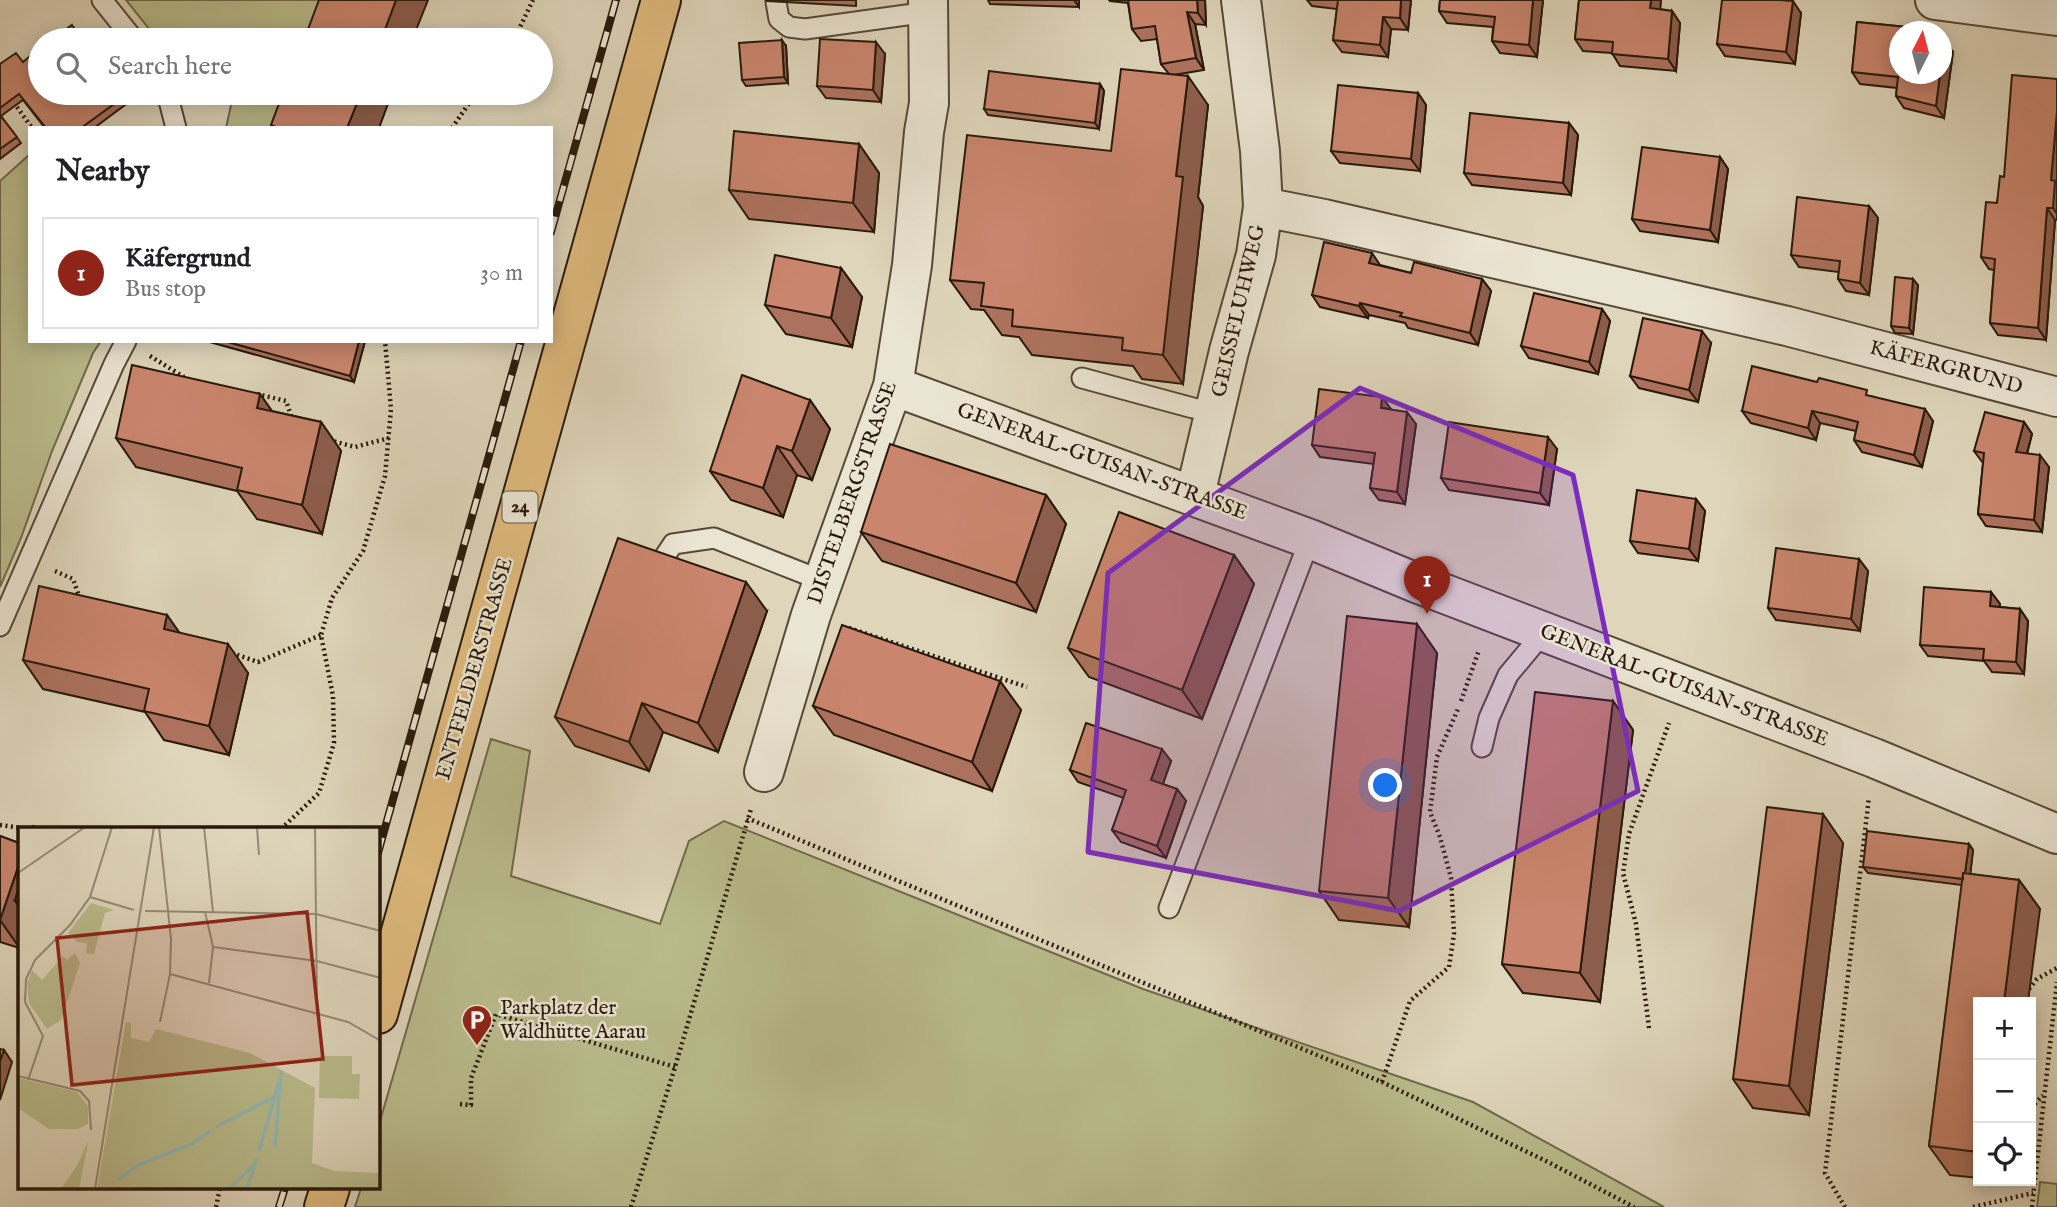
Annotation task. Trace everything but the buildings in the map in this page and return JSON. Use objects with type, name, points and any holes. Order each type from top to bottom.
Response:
[{"type":"main road","name":"ENTFELDERSTRASSE","points":[[380,1007],[661,0]]},
{"type":"main road","points":[[324,1207],[329,1190]]},
{"type":"street","name":"GEISSFLUHWEG","points":[[1195,495],[1229,351],[1256,256],[1262,207],[1260,151],[1241,0]]},
{"type":"street","points":[[1935,0],[2057,16]]},
{"type":"street","name":"DISTELBERGSTRASSE","points":[[764,772],[817,598],[893,386],[912,265],[929,103],[928,6]]},
{"type":"street","name":"KÄFERGRUND","points":[[1262,207],[1324,219],[1787,327],[2057,397]]},
{"type":"street","name":"GENERAL-GUISAN-STRASSE","points":[[893,386],[1310,538],[1543,633],[1874,758],[2054,822]]},
{"type":"lane","points":[[102,0],[124,28]]},
{"type":"lane","points":[[776,2],[779,19],[789,27],[805,29],[928,6]]},
{"type":"lane","points":[[170,105],[175,126]]},
{"type":"lane","points":[[0,626],[125,343]]},
{"type":"lane","points":[[1082,378],[1215,412]]},
{"type":"lane","points":[[657,568],[673,544],[714,538],[817,598]]},
{"type":"lane","points":[[1169,908],[1310,538]]},
{"type":"lane","points":[[1482,747],[1489,718],[1508,675],[1543,633]]},
{"type":"path","points":[[518,28],[533,0]]},
{"type":"path","points":[[453,126],[468,105]]},
{"type":"path","points":[[17,107],[31,126]]},
{"type":"path","points":[[283,827],[319,793],[334,743],[333,696],[321,635],[332,598],[363,551],[385,476],[391,409],[385,343]]},
{"type":"path","points":[[149,356],[181,377],[195,380]]},
{"type":"path","points":[[247,392],[286,401],[297,431]]},
{"type":"path","points":[[320,438],[355,447],[389,438]]},
{"type":"path","points":[[29,560],[73,579],[81,603]]},
{"type":"path","points":[[817,598],[1027,687]]},
{"type":"path","points":[[1382,1083],[1410,1001],[1449,967],[1454,934],[1451,878],[1430,812],[1437,757],[1493,613]]},
{"type":"path","points":[[220,649],[258,662],[321,635]]},
{"type":"path","points":[[1649,1028],[1636,924],[1623,873],[1629,834],[1682,686]]},
{"type":"path","points":[[1845,1207],[1825,1173],[1874,758]]},
{"type":"path","points":[[631,1207],[675,1067],[747,818],[764,772]]},
{"type":"path","points":[[747,818],[1382,1083],[1548,1162],[1634,1207]]},
{"type":"path","points":[[0,825],[18,827]]},
{"type":"path","points":[[2029,989],[2037,979],[2057,968]]},
{"type":"path","points":[[2032,1207],[2057,982]]},
{"type":"path","points":[[460,1104],[471,1105],[471,1078],[495,1014],[675,1067]]},
{"type":"path","points":[[2036,1103],[2044,1094]]},
{"type":"path","points":[[1973,1207],[2033,1193]]},
{"type":"highlighted area","points":[[1360,388],[1573,475],[1638,791],[1399,911],[1088,852],[1108,573]]},
{"type":"green space","points":[[126,0],[351,0],[340,28],[148,28]]},
{"type":"green space","points":[[231,105],[310,105],[302,126],[226,126]]},
{"type":"green space","points":[[28,156],[28,343],[100,343],[52,451],[21,538],[0,587],[0,181]]},
{"type":"green space","points":[[491,739],[530,751],[511,876],[660,924],[689,841],[724,821],[1143,989],[1473,1102],[1664,1207],[355,1207],[360,1190],[380,1190],[380,1121]]},
{"type":"green space","points":[[2040,1182],[2057,1184],[2057,1207],[2037,1207]]},
{"type":"railway","points":[[553,225],[616,0]]},
{"type":"railway","points":[[380,846],[520,343]]},
{"type":"railway","points":[[279,1207],[284,1190]]},
{"type":"place","name":"Käfergrund","points":[[1427,614]]},
{"type":"place","name":"Parkplatz der Waldhütte Aarau","points":[[477,1047]]}]
